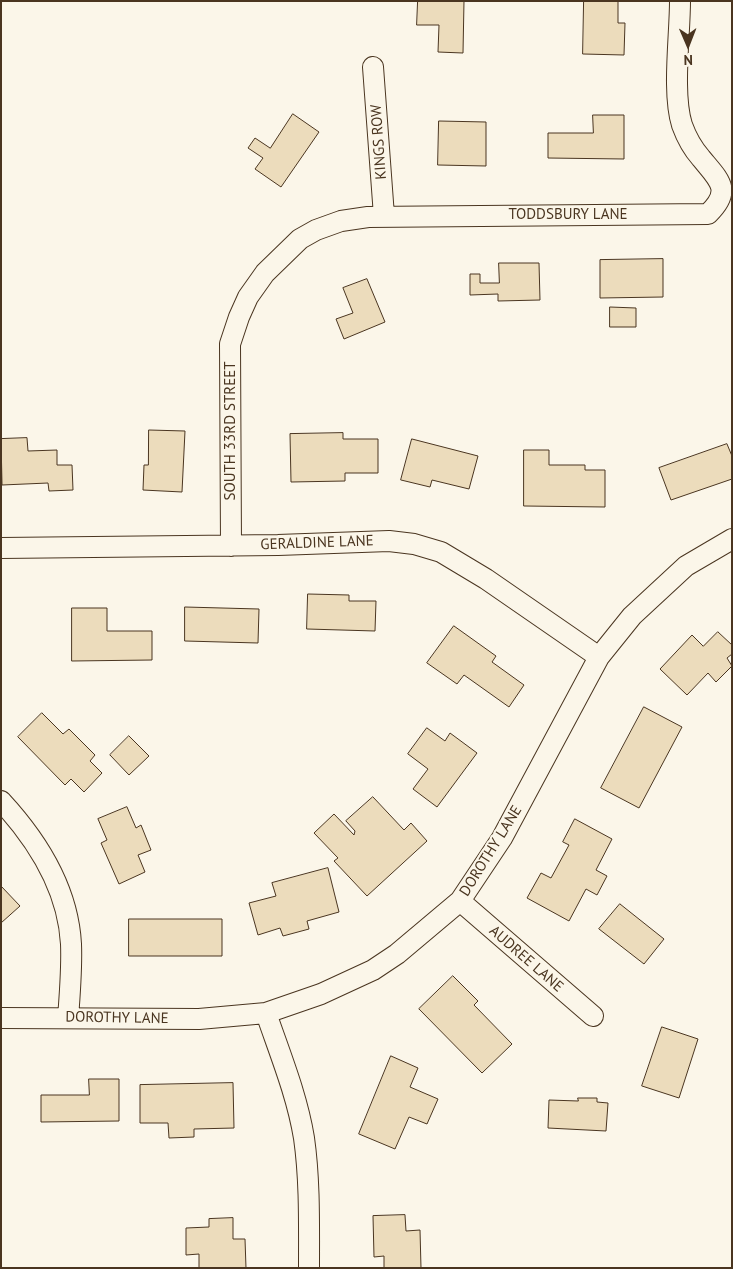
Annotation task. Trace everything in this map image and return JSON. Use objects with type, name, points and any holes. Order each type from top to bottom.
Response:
[{"type":"street","name":"TODDSBURY LANE","points":[[239,318],[248,296],[265,273],[300,240],[316,230],[341,221],[384,216],[708,214],[720,204],[721,180],[691,143],[679,112],[680,1]]},
{"type":"street","name":"KINGS ROW","points":[[374,67],[384,216]]},
{"type":"street","name":"SOUTH 33RD STREET","points":[[231,546],[230,344],[239,318]]},
{"type":"street","name":"DOROTHY LANE","points":[[1,1018],[199,1019],[266,1013],[321,994],[373,970],[397,954],[460,901],[502,838],[599,657],[632,616],[686,566],[732,539]]},
{"type":"street","name":"GERALDINE LANE","points":[[1,548],[231,546],[389,541],[414,544],[441,552],[486,579],[599,657]]},
{"type":"street","points":[[1,801],[35,842],[56,881],[65,907],[71,942],[68,1018]]},
{"type":"street","name":"AUDREE LANE","points":[[460,901],[593,1016]]},
{"type":"street","points":[[266,1013],[291,1087],[304,1138],[308,1194],[309,1268]]},
{"type":"building","points":[[418,1],[464,1],[463,53],[438,52],[439,25],[417,25]]},
{"type":"building","points":[[584,1],[618,1],[618,23],[625,23],[624,55],[583,54]]},
{"type":"building","points":[[293,114],[319,132],[281,187],[255,169],[263,158],[248,148],[255,138],[270,148]]},
{"type":"building","points":[[593,115],[624,115],[624,159],[548,158],[548,133],[593,133]]},
{"type":"building","points":[[439,121],[486,122],[486,166],[438,165]]},
{"type":"building","points":[[663,259],[663,297],[600,298],[600,260]]},
{"type":"building","points":[[499,263],[539,263],[540,300],[498,301],[498,294],[470,295],[470,274],[480,274],[480,283],[499,283]]},
{"type":"building","points":[[367,279],[385,322],[344,339],[336,319],[353,313],[343,288]]},
{"type":"building","points":[[610,307],[636,308],[636,327],[610,327]]},
{"type":"building","points":[[149,430],[185,431],[182,492],[143,490],[144,465],[148,465]]},
{"type":"building","points":[[343,433],[343,439],[378,439],[378,473],[345,473],[345,481],[291,482],[290,434]]},
{"type":"building","points":[[27,438],[28,451],[57,450],[57,465],[72,465],[73,490],[49,491],[48,483],[2,485],[1,439]]},
{"type":"building","points":[[412,439],[478,456],[469,489],[432,480],[430,487],[401,480]]},
{"type":"building","points":[[727,444],[732,456],[732,479],[671,500],[659,468]]},
{"type":"building","points":[[524,450],[549,450],[549,465],[585,465],[585,470],[605,470],[605,507],[524,506]]},
{"type":"building","points":[[308,594],[349,595],[349,601],[376,601],[375,631],[307,629]]},
{"type":"building","points":[[185,607],[259,609],[258,643],[185,641]]},
{"type":"building","points":[[72,608],[107,608],[107,631],[152,631],[152,660],[72,661]]},
{"type":"building","points":[[454,626],[496,656],[492,662],[524,685],[509,707],[464,675],[457,684],[427,663]]},
{"type":"building","points":[[718,632],[732,645],[732,654],[727,658],[732,666],[716,682],[708,673],[687,695],[660,669],[692,635],[703,646]]},
{"type":"building","points":[[644,707],[682,727],[639,808],[601,788]]},
{"type":"building","points":[[42,713],[63,734],[69,729],[95,755],[90,761],[102,773],[84,792],[71,779],[65,785],[18,737]]},
{"type":"building","points":[[427,728],[445,741],[450,733],[477,753],[437,807],[413,789],[428,769],[408,754]]},
{"type":"building","points":[[129,736],[149,756],[129,775],[110,755]]},
{"type":"building","points":[[373,797],[404,830],[411,823],[427,841],[367,896],[334,861],[338,858],[314,833],[334,814],[354,835],[355,831],[346,821]]},
{"type":"building","points":[[127,807],[136,828],[141,825],[151,850],[138,855],[145,872],[119,884],[101,843],[107,840],[98,819]]},
{"type":"building","points":[[575,819],[612,839],[596,870],[607,876],[597,895],[586,889],[569,921],[527,898],[541,873],[551,878],[569,845],[563,842]]},
{"type":"building","points":[[328,868],[339,912],[307,921],[309,929],[283,936],[280,928],[258,935],[249,903],[276,896],[272,883]]},
{"type":"building","points":[[1,886],[20,906],[1,923]]},
{"type":"building","points":[[620,904],[664,939],[644,964],[599,929]]},
{"type":"building","points":[[129,919],[222,919],[222,956],[129,956]]},
{"type":"building","points":[[453,976],[478,1001],[474,1005],[512,1044],[482,1073],[419,1009]]},
{"type":"building","points":[[662,1027],[698,1039],[679,1098],[642,1086]]},
{"type":"building","points":[[391,1056],[418,1068],[410,1087],[438,1099],[427,1124],[409,1117],[395,1149],[359,1134]]},
{"type":"building","points":[[89,1079],[119,1079],[119,1121],[41,1122],[41,1095],[89,1095]]},
{"type":"building","points":[[233,1083],[234,1128],[194,1129],[194,1137],[169,1138],[168,1123],[140,1123],[140,1085]]},
{"type":"building","points":[[578,1098],[597,1098],[597,1102],[608,1103],[606,1131],[548,1128],[549,1100],[578,1101]]},
{"type":"building","points":[[405,1215],[406,1231],[420,1230],[421,1268],[384,1268],[384,1256],[374,1257],[373,1216]]},
{"type":"building","points":[[233,1218],[233,1239],[245,1239],[246,1268],[199,1268],[199,1254],[186,1255],[186,1228],[209,1227],[209,1219]]}]
